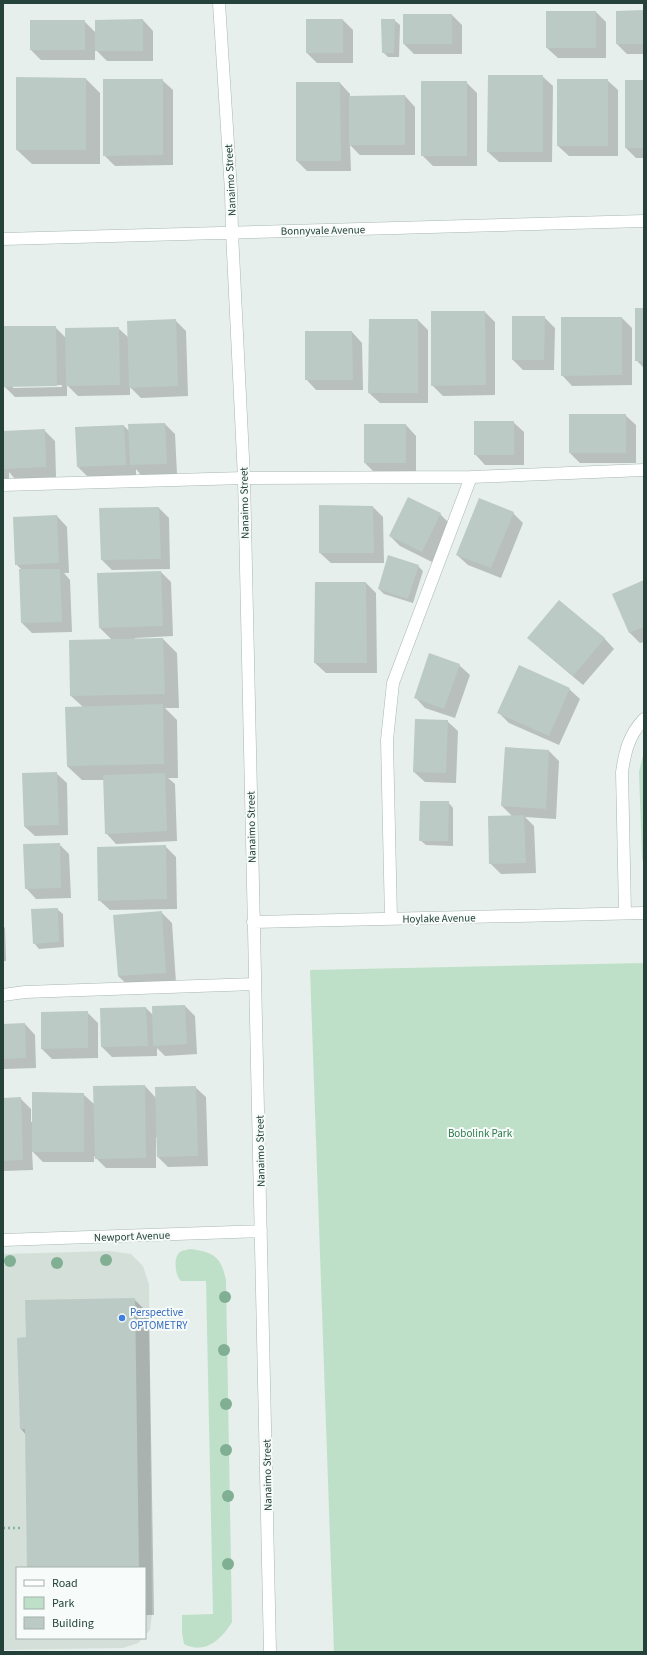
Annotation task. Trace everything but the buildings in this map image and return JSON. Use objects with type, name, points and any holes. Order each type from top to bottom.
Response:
[{"type":"street","name":"Nanaimo Street","points":[[219,3],[231,191],[244,478],[270,1652]]},
{"type":"street","name":"Bonnyvale Avenue","points":[[3,239],[644,221]]},
{"type":"street","points":[[3,485],[244,478],[471,477],[644,470]]},
{"type":"street","points":[[391,919],[387,740],[393,683],[471,477]]},
{"type":"street","points":[[625,913],[622,772],[625,752],[634,730],[644,719]]},
{"type":"street","name":"Hoylake Avenue","points":[[253,922],[644,913]]},
{"type":"street","points":[[3,995],[25,992],[255,984]]},
{"type":"street","name":"Newport Avenue","points":[[3,1240],[261,1231]]},
{"type":"path","points":[[3,1528],[21,1528]]},
{"type":"shaded area","points":[[110,1251],[131,1254],[143,1266],[149,1284],[152,1614],[150,1630],[146,1634],[146,1567],[16,1567],[16,1639],[142,1639],[138,1643],[123,1648],[3,1650],[3,1254]]},
{"type":"green space","points":[[644,751],[644,864],[642,858],[639,772]]},
{"type":"green space","name":"Bobolink Park","points":[[644,963],[644,1652],[334,1652],[310,970]]},
{"type":"green space","points":[[190,1249],[205,1252],[215,1257],[222,1265],[226,1280],[232,1622],[223,1634],[212,1644],[199,1648],[184,1644],[182,1633],[182,1615],[213,1614],[206,1281],[181,1281],[176,1271],[176,1258],[178,1254],[181,1251]]},
{"type":"place","name":"Perspective OPTOMETRY","points":[[122,1318]]}]
